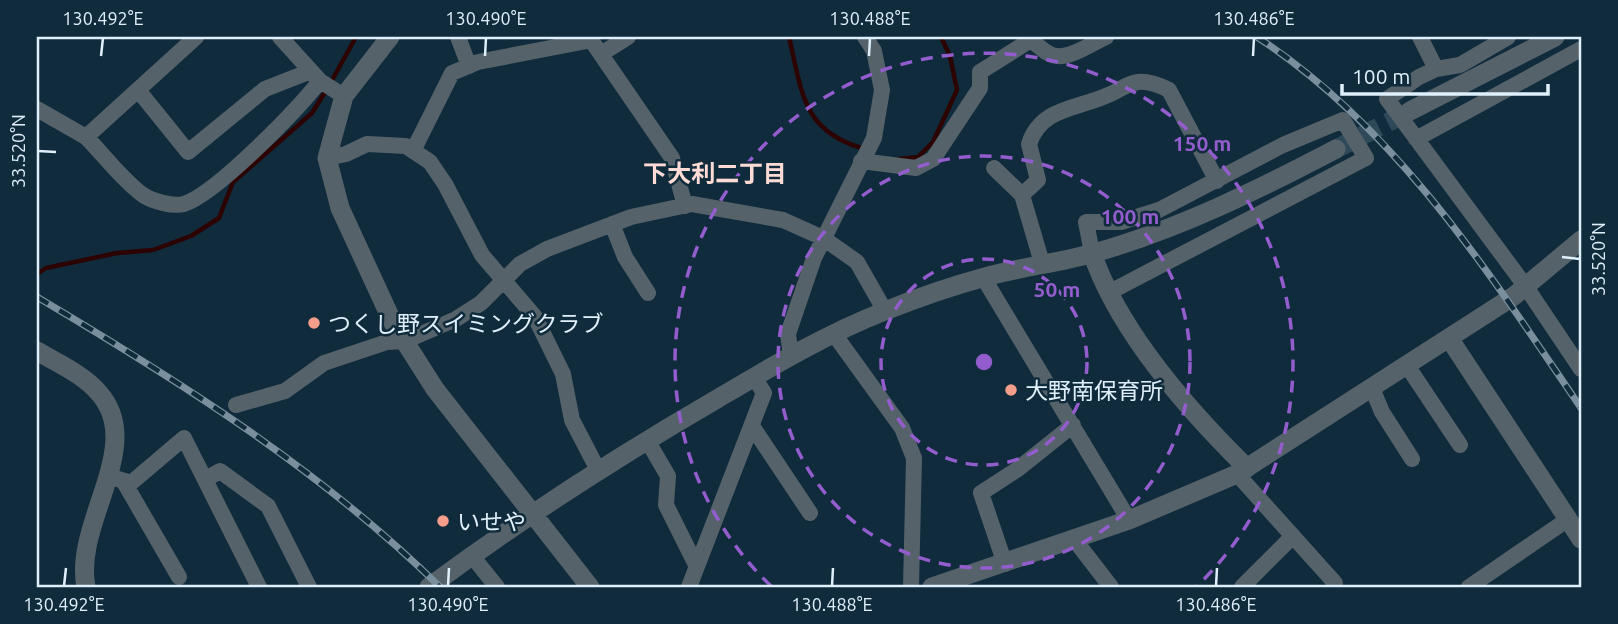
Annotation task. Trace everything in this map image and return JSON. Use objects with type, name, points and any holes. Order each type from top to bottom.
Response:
[{"type":"street","points":[[86,137],[196,37]]},
{"type":"street","points":[[280,37],[316,76],[344,96]]},
{"type":"street","points":[[390,37],[344,96],[327,158],[340,208],[405,341],[435,389],[584,585]]},
{"type":"street","points":[[458,37],[469,66]]},
{"type":"street","points":[[601,54],[628,37]]},
{"type":"street","points":[[791,356],[788,334],[823,238],[874,138],[882,90],[874,51],[865,37]]},
{"type":"street","points":[[861,161],[916,169],[933,159],[980,88],[980,72],[1029,41],[1037,43],[1049,55],[1066,57],[1106,37]]},
{"type":"street","points":[[1420,37],[1436,69]]},
{"type":"street","points":[[1508,37],[1460,65],[1436,69],[1387,99],[1526,287],[1581,369]]},
{"type":"street","points":[[1410,111],[1555,37]]},
{"type":"street","points":[[414,151],[452,73],[469,66],[591,38],[672,158],[685,206]]},
{"type":"street","points":[[1416,139],[1581,49]]},
{"type":"street","points":[[138,90],[188,152],[265,89],[316,76]]},
{"type":"street","points":[[37,109],[86,137],[144,196],[171,205],[184,204],[214,185],[288,119],[316,76]]},
{"type":"street","points":[[1021,195],[1038,180],[1029,144],[1039,124],[1054,112],[1110,95],[1123,86],[1140,82],[1154,83],[1169,90],[1217,181]]},
{"type":"street","points":[[1108,293],[1366,158],[1343,120],[1283,145],[1160,209],[1121,222],[1086,222],[1092,253],[1108,293],[1196,414],[1293,536],[1335,583]]},
{"type":"street","points":[[327,158],[346,154],[366,144],[406,146],[430,162],[445,184],[470,236],[503,281],[536,317],[563,374],[572,420],[598,470]]},
{"type":"street","points":[[429,587],[529,513],[754,377],[834,334],[884,311],[983,277],[1092,253],[1167,228],[1254,192],[1336,149]]},
{"type":"street","points":[[994,168],[1021,195],[1042,263]]},
{"type":"street","points":[[236,405],[285,391],[324,363],[387,342],[405,341],[456,319],[481,303],[520,264],[547,248],[649,212],[685,206],[705,205],[783,220],[823,238],[857,262],[884,311]]},
{"type":"street","points":[[612,224],[625,257],[648,293]]},
{"type":"street","points":[[932,587],[1129,520],[1242,471],[1526,287],[1581,240]]},
{"type":"street","points":[[983,277],[1129,520]]},
{"type":"street","points":[[834,334],[902,428],[914,458],[911,587]]},
{"type":"street","points":[[1449,338],[1581,539]]},
{"type":"street","points":[[37,351],[82,378],[99,392],[112,411],[116,426],[116,479],[84,554],[86,587]]},
{"type":"street","points":[[1406,364],[1460,444]]},
{"type":"street","points":[[690,587],[696,565],[764,393],[754,377]]},
{"type":"street","points":[[1372,387],[1382,412],[1412,459]]},
{"type":"street","points":[[1005,564],[981,493],[1018,469],[1073,425]]},
{"type":"street","points":[[752,426],[810,513]]},
{"type":"street","points":[[116,479],[131,483],[149,471],[154,462],[184,438],[258,587]]},
{"type":"street","points":[[647,440],[668,475],[666,505],[696,565]]},
{"type":"street","points":[[206,480],[220,471],[268,506],[309,587]]},
{"type":"street","points":[[116,479],[179,578]]},
{"type":"street","points":[[1469,587],[1567,520]]},
{"type":"street","points":[[1242,587],[1293,536]]},
{"type":"street","points":[[1074,539],[1111,587]]},
{"type":"street","points":[[472,555],[497,587]]},
{"type":"waterway","points":[[331,82],[356,37]]},
{"type":"waterway","points":[[789,37],[802,92],[817,121],[844,142],[865,149]]},
{"type":"waterway","points":[[899,159],[918,157],[933,142],[957,90],[950,56],[941,37]]},
{"type":"waterway","points":[[37,274],[46,268],[117,253],[153,250],[191,236],[219,218],[233,182],[312,113],[327,89]]},
{"type":"tunnel","points":[[1336,149],[1410,111]]},
{"type":"railway","points":[[1257,37],[1307,74],[1354,114],[1397,159],[1475,255],[1581,408]]},
{"type":"railway","points":[[37,297],[196,395],[298,466],[394,544],[440,587]]},
{"type":"place","name":"つくし野スイミングクラブ","points":[[314,323]]},
{"type":"place","name":"大野南保育所","points":[[1011,390]]},
{"type":"place","name":"いせや","points":[[443,521]]},
{"type":"district","name":"下大利二丁目","points":[[715,173]]}]
